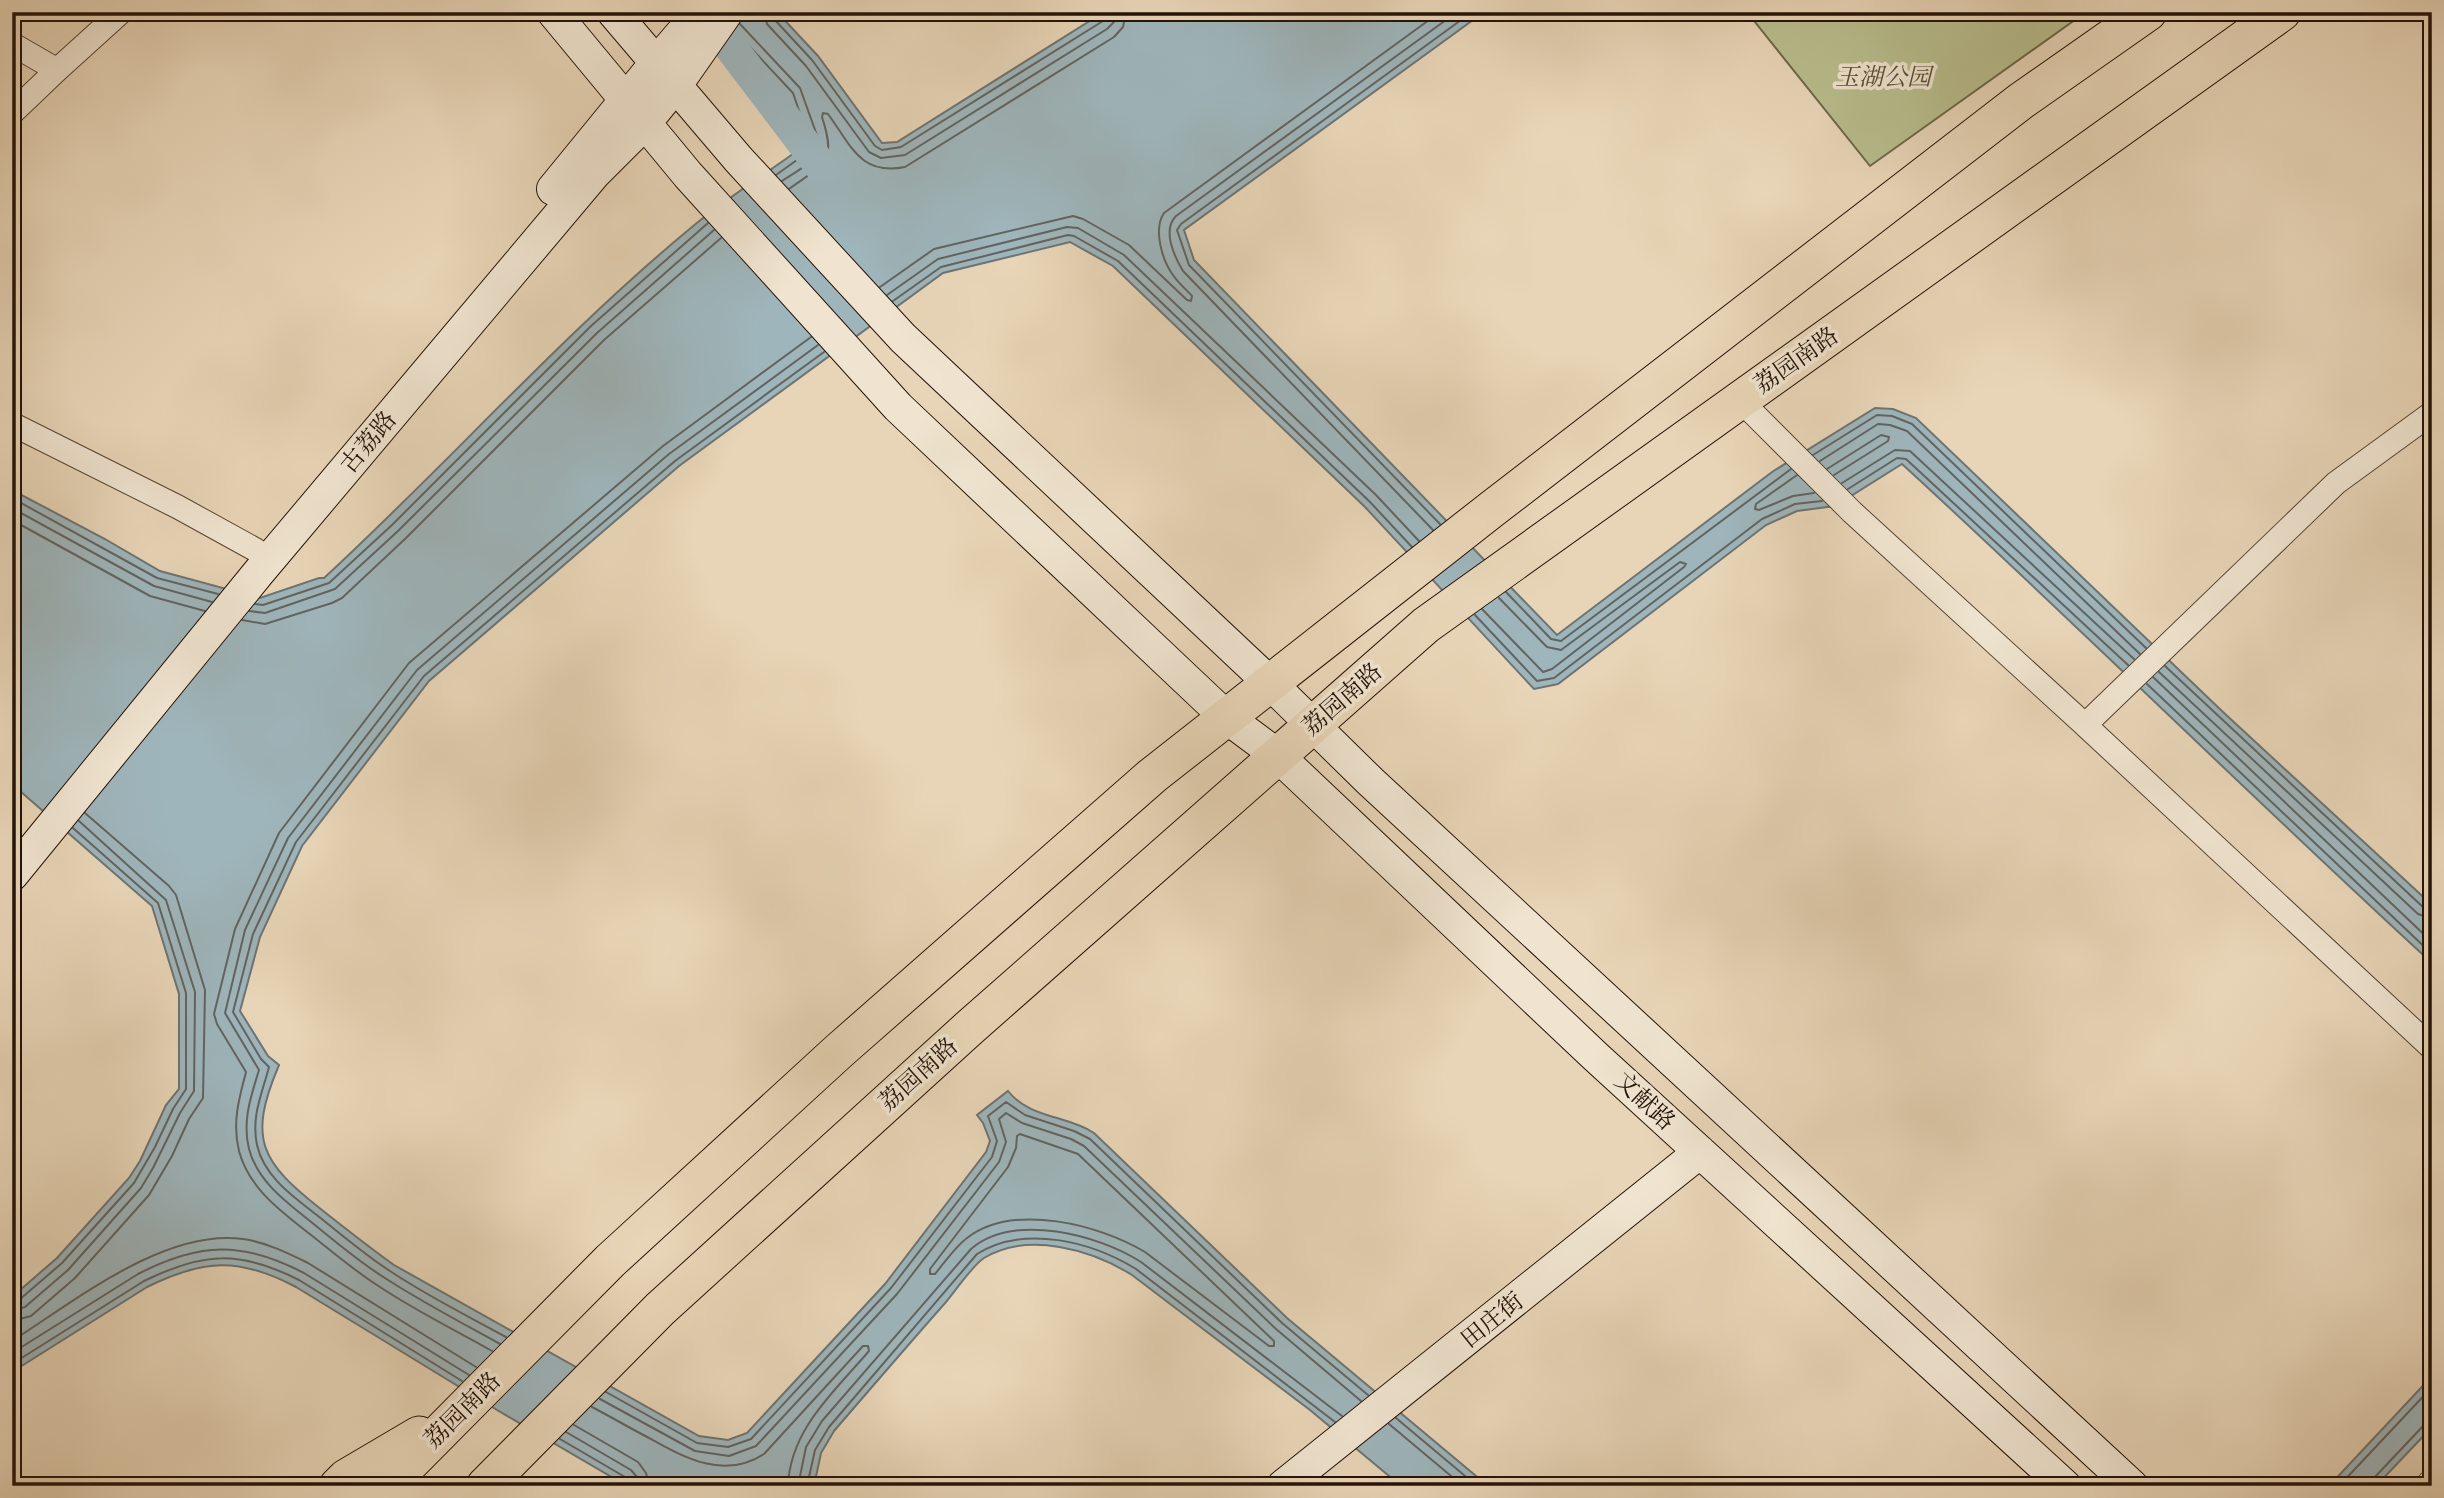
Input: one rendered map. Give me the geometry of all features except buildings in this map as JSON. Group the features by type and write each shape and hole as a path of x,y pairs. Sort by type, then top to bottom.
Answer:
{"main road":[{"name":"文献路","path":"553,12 688,175 898,407 1226,717 1278,755 1700,1152 2065,1486"},
{"path":"612,12 739,160 892,326 1371,782 2132,1486"},
{"name":"古荔路","path":"666,74 700,12"},
{"name":"古荔路","path":"12,843 253,562 585,184 635,111 666,74 727,12"},
{"name":"荔园南路","path":"387,1486 610,1261 839,1051 1152,776 1492,509 2021,102 2148,12"},
{"name":"荔园南路","path":"485,1486 660,1309 937,1057 1426,625 2282,12"},
{"name":"古荔路","path":"12,875 253,562"},
{"name":"田庄街","path":"1292,1479 1700,1152"},
{"path":"338,1486 346,1478 465,1408"}],"street":[{"path":"12,113 121,12"},
{"path":"12,44 57,70"},
{"path":"1740,400 1852,512 2090,721 2432,1048"},
{"path":"2090,721 2336,483 2431,414"},
{"path":"12,424 178,507 253,562"},
{"path":"2426,1486 2432,1480"}],"green space":[{"name":"玉湖公园","path":"1747,12 2086,12 1870,166"}],"water":[{"path":"708,12 777,12 818,56 882,143 897,142 1104,12 1484,12 1184,230 1194,260 1557,635 1772,472 1875,408 1893,409 1916,418 2223,712 2432,905 2432,963 1902,464 1835,506 1797,511 1766,525 1558,684 1534,689 1365,507 1113,266 1070,242 943,273 679,466 429,681 302,846 260,937 240,1011 268,1056 279,1065 264,1113 262,1131 266,1148 273,1163 301,1193 394,1265 699,1436 728,1440 747,1433 885,1284 986,1152 990,1141 977,1115 1008,1091 1027,1107 1094,1133 1287,1318 1488,1486 1401,1486 1310,1410 1132,1275 1098,1258 1060,1247 1040,1245 1001,1250 984,1258 974,1267 834,1431 821,1453 814,1486 627,1486 296,1287 257,1270 239,1266 222,1265 186,1271 147,1287 12,1372 12,1297 57,1258 129,1178 140,1161 166,1105 179,1089 179,994 152,906 12,784 12,490 160,571 260,598 324,578 551,355 644,268 705,216 804,146 787,97"},
{"path":"2432,1376 2432,1427 2376,1486 2329,1486"}],"waterway":[{"path":"704,12 830,178"}]}
